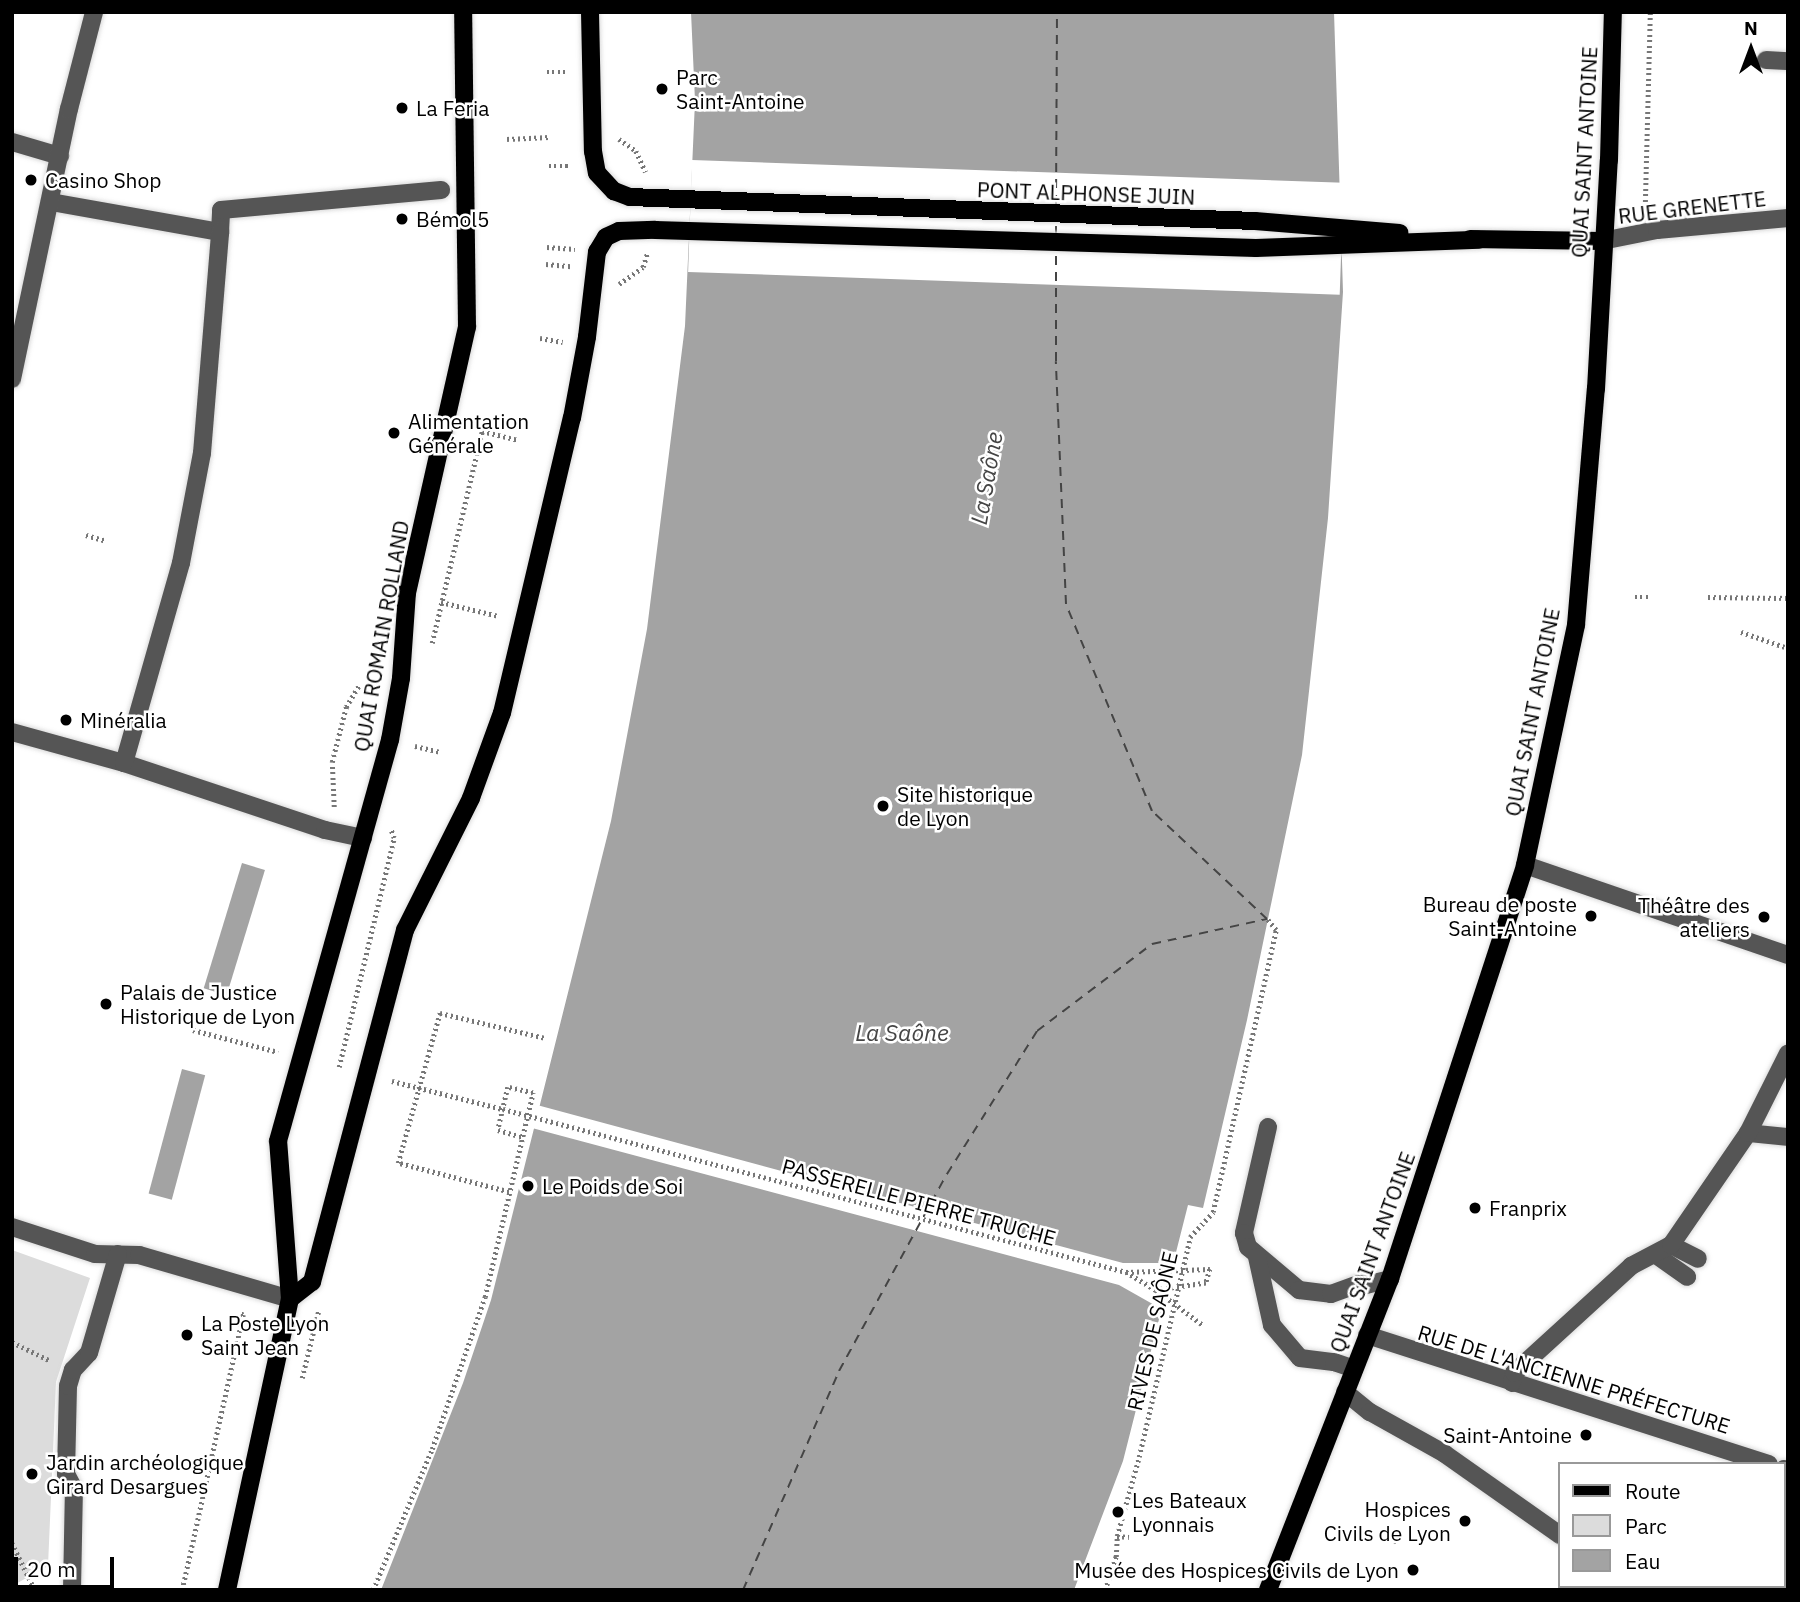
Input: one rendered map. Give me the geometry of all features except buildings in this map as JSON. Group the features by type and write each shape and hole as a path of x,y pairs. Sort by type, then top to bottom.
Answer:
{"main road":[{"name":"QUAI ROMAIN ROLLAND","path":"227,1590 290,1299 278,1141 390,740 401,678 407,593 467,327 463,12"},
{"name":"PONT ALPHONSE JUIN","path":"590,12 593,151 597,173 614,191 630,197 1255,221 1479,240"},
{"name":"QUAI SAINT ANTOINE","path":"1268,1590 1390,1279 1525,865 1576,625 1596,389 1602,241 1609,160 1613,12"},
{"name":"PONT ALPHONSE JUIN","path":"290,1299 312,1282 405,930 471,798 502,713 572,418 587,337 597,252 606,237 619,231 690,231 1256,248 1479,240 1602,241"}],"street":[{"path":"12,379 94,12"},
{"path":"1766,60 1788,61"},
{"path":"12,142 60,156"},
{"path":"124,763 181,563 202,453 221,210 441,190"},
{"path":"51,202 220,232"},
{"name":"RUE GRENETTE","path":"1602,241 1657,230 1788,218"},
{"path":"12,732 124,763 325,830 363,838"},
{"path":"1525,865 1788,955"},
{"path":"1512,1382 1514,1373 1631,1266 1671,1245 1748,1133 1788,1053"},
{"path":"1268,1127 1244,1233 1248,1247 1299,1290 1331,1294 1359,1284 1366,1285 1390,1279"},
{"path":"1748,1133 1788,1136"},
{"path":"12,1227 95,1254 139,1255 290,1299"},
{"path":"1671,1245 1698,1259"},
{"path":"72,1590 74,1489 66,1474 68,1386 73,1370 89,1353 118,1254"},
{"path":"1656,1255 1687,1277"},
{"path":"1257,1257 1272,1325 1300,1358 1334,1362 1354,1369"},
{"name":"RUE DE L'ANCIENNE PRÉFECTURE","path":"1367,1335 1763,1462"},
{"path":"1345,1392 1370,1412 1445,1454 1559,1534"}],"path":[{"path":"1644,215 1650,12"},
{"path":"547,72 573,72 573,76"},
{"path":"508,139 549,137"},
{"path":"549,166 576,166 576,158"},
{"path":"547,247 561,248"},
{"path":"546,264 572,266 572,270"},
{"path":"540,338 568,342 568,337"},
{"path":"482,431 518,440"},
{"path":"86,535 104,540"},
{"path":"1635,597 1648,597"},
{"path":"1708,597 1788,598"},
{"path":"441,603 504,617"},
{"path":"1741,632 1785,647"},
{"path":"325,830 336,801 332,762 346,707 359,685"},
{"path":"418,747 441,752"},
{"path":"338,1068 387,866"},
{"name":"RIVES DE SAÔNE","path":"1105,1590 1116,1557 1118,1536 1190,1237 1213,1212 1276,930 1267,919"},
{"path":"509,1192 398,1163 440,1013 546,1038"},
{"path":"193,1030 279,1052"},
{"name":"PASSERELLE PIERRE TRUCHE","path":"388,1080 1126,1272 1210,1269 1206,1283 1156,1290"},
{"path":"373,1590 457,1381 485,1297 533,1094 508,1087 498,1130 522,1137"},
{"path":"1126,1272 1156,1290 1203,1325"},
{"path":"181,1590 243,1315 232,1311"},
{"path":"12,1342 73,1370"},
{"path":"1382,1531 1397,1542"},
{"path":"1118,1536 1129,1537"},
{"path":"12,1543 35,1590"}],"green space":[{"path":"12,1250 90,1278 56,1382 48,1566 12,1586"}],"water":[{"name":"La Saône","path":"691,12 1334,12 1343,292 1328,518 1302,755 1247,1020 1203,1208 1188,1205 1123,1461 1074,1590 381,1590 463,1383 491,1300 611,821 647,629 685,326 695,101"},
{"path":"242,863 265,870 227,995 204,988"},
{"path":"182,1069 205,1075 172,1200 149,1194"}],"pier":[{"path":"692,160 1344,183 1340,295 688,272"},
{"path":"537,1105 1123,1263 1178,1263 1165,1311 1119,1285 532,1128"}],"ferry route":[{"path":"1056,204 1057,12"},
{"path":"1056,220 1056,235"},
{"path":"743,1590 839,1371 947,1174 1037,1031 1152,944 1267,919 1152,811 1066,604 1056,361 1056,251"}],"place":[{"name":"Parc Saint-Antoine","path":"662,89"},
{"name":"La Feria","path":"402,108"},
{"name":"Casino Shop","path":"31,180"},
{"name":"Bémol5","path":"402,219"},
{"name":"Alimentation Générale","path":"394,433"},
{"name":"Minéralia","path":"66,720"},
{"name":"Site historique de Lyon","path":"883,806"},
{"name":"Bureau de poste Saint-Antoine","path":"1591,916"},
{"name":"Théâtre des ateliers","path":"1764,917"},
{"name":"Palais de Justice Historique de Lyon","path":"106,1004"},
{"name":"Le Poids de Soi","path":"528,1186"},
{"name":"Franprix","path":"1475,1208"},
{"name":"La Poste Lyon Saint Jean","path":"187,1335"},
{"name":"Saint-Antoine","path":"1586,1435"},
{"name":"Jardin archéologique Girard Desargues","path":"32,1474"},
{"name":"Les Bateaux Lyonnais","path":"1118,1512"},
{"name":"Hospices Civils de Lyon","path":"1465,1521"},
{"name":"Musée des Hospices Civils de Lyon","path":"1413,1570"}]}
